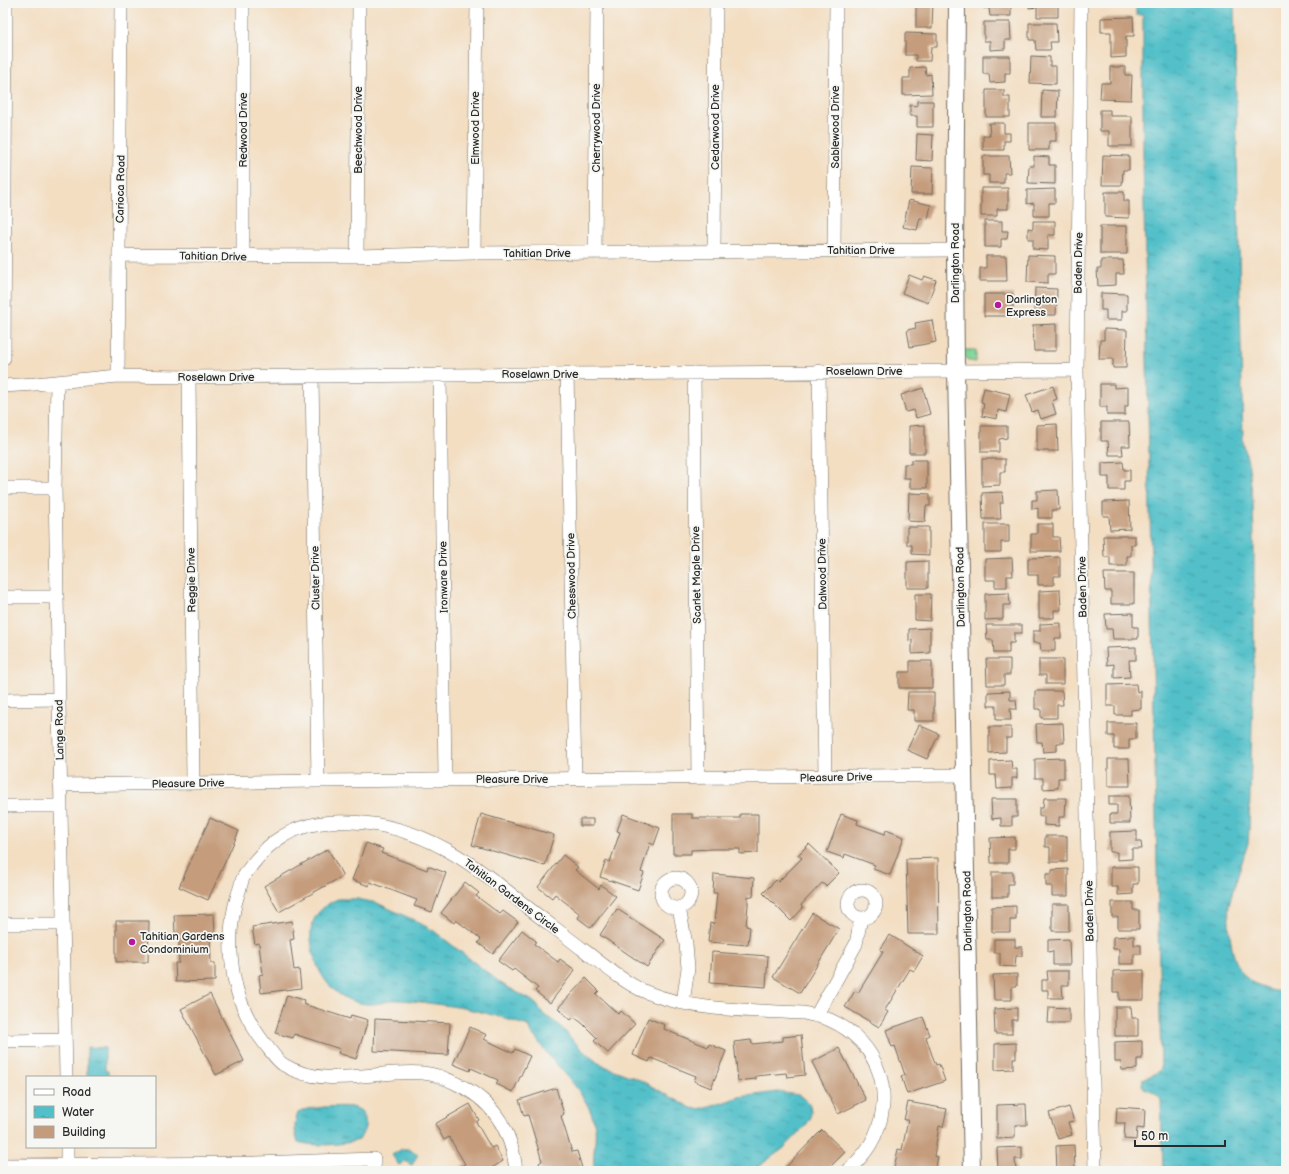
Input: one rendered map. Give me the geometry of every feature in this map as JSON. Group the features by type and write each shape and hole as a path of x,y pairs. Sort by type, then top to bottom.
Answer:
{"street":[{"path":"4,358 4,66 6,3"},
{"name":"Carioca Road","path":"118,376 122,3"},
{"name":"Redwood Drive","path":"243,3 243,256"},
{"name":"Beechwood Drive","path":"357,256 359,3"},
{"name":"Elmwood Drive","path":"474,253 476,3"},
{"name":"Cherrywood Drive","path":"595,253 597,3"},
{"name":"Cedarwood Drive","path":"714,251 716,3"},
{"name":"Sablewood Drive","path":"834,250 836,3"},
{"name":"Darlington Road","path":"957,3 955,250 956,371 972,1171"},
{"name":"Baden Drive","path":"1081,3 1077,370 1095,1171"},
{"name":"Tahitian Drive","path":"119,255 357,256 474,253 955,250"},
{"name":"Roselawn Drive","path":"3,386 118,376 189,377 1077,370"},
{"name":"Dalwood Drive","path":"819,371 825,777"},
{"name":"Chesswood Drive","path":"567,373 575,779"},
{"name":"Scarlet Maple Drive","path":"694,373 698,778"},
{"name":"Ironware Drive","path":"440,374 445,780"},
{"name":"Cluster Drive","path":"312,376 318,781"},
{"name":"Reggie Drive","path":"189,377 193,783"},
{"name":"Lange Road","path":"57,382 55,488 66,1076"},
{"path":"3,488 55,488"},
{"path":"3,597 57,597"},
{"path":"3,700 58,699"},
{"name":"Pleasure Drive","path":"60,785 964,775"},
{"path":"3,806 60,806"},
{"name":"Tahitian Gardens Circle","path":"516,1171 511,1146 502,1123 488,1104 466,1088 444,1077 425,1073 400,1073 326,1078 311,1075 282,1064 260,1038 240,1001 235,982 230,946 236,900 243,879 260,855 275,841 291,831 321,822 342,821 380,824 411,833 432,842 480,870 593,957 632,985 646,992 696,1006 816,1016 841,1026 859,1041 873,1057 882,1081 883,1104 875,1134 864,1154 848,1171"},
{"path":"680,908 688,968 683,1003"},
{"path":"816,1016 856,944 861,918"},
{"path":"3,924 62,924"},
{"path":"3,1041 65,1040"},
{"path":"66,1168 67,1148"},
{"path":"3,1166 66,1168 374,1165"}],"green space":[{"path":"965,350 976,350 976,362 965,358 963,354"}],"water":[{"path":"1136,3 1234,3 1243,441 1249,467 1253,502 1254,657 1248,843 1229,904 1229,919 1232,948 1239,969 1245,976 1262,987 1273,991 1286,993 1286,1171 1163,1171 1161,1100 1154,1092 1143,1088 1142,1085 1143,1079 1157,1073 1161,1069 1143,155 1143,15 1136,15"},
{"path":"338,899 357,899 377,903 434,931 502,984 531,1000 537,1005 544,1015 558,1024 582,1050 597,1062 640,1080 691,1108 697,1109 710,1107 739,1097 778,1092 798,1095 805,1099 810,1106 810,1119 804,1128 784,1148 752,1171 595,1171 595,1128 593,1118 588,1107 576,1087 530,1032 529,1027 493,1015 450,1006 395,1000 374,1004 355,1002 335,991 321,973 316,962 311,932 314,919 321,909"},
{"path":"87,1047 105,1048 105,1071 108,1071 108,1076 87,1076"},
{"path":"343,1106 360,1110 365,1120 365,1126 359,1140 328,1145 305,1144 298,1142 295,1128 298,1113 307,1109"},
{"path":"402,1149 408,1149 418,1154 412,1165 405,1161 399,1165 392,1155"}],"building":[{"path":"916,3 933,3 932,28 916,28"},
{"path":"984,3 1011,3 1011,16 990,16 989,8 984,8"},
{"path":"1029,3 1058,3 1058,17 1037,17 1037,7 1029,8"},
{"path":"1122,3 1122,4 1107,4"},
{"path":"1133,17 1134,36 1126,36 1126,57 1111,58 1111,32 1101,32 1101,18"},
{"path":"984,22 1010,22 1011,40 1005,40 1005,49 990,50 990,41 984,41"},
{"path":"1029,23 1056,23 1057,42 1050,42 1051,50 1036,50 1035,40 1029,40"},
{"path":"905,33 937,34 937,47 931,47 930,61 916,61 916,55 905,55"},
{"path":"983,56 1010,56 1010,73 1005,73 1005,82 990,83 989,74 983,74"},
{"path":"1031,56 1050,57 1050,66 1056,66 1056,84 1030,83"},
{"path":"925,67 926,75 931,74 932,94 903,95 903,78 910,78 910,68"},
{"path":"1110,67 1125,67 1125,75 1132,75 1131,100 1100,99 1101,83 1110,83"},
{"path":"986,90 1004,90 1004,97 1010,97 1010,117 986,117"},
{"path":"1042,90 1058,91 1057,117 1041,117"},
{"path":"917,101 933,101 933,127 917,127 917,116 910,116 910,105 917,106"},
{"path":"1100,110 1110,110 1110,116 1132,116 1132,146 1109,146 1109,131 1100,131"},
{"path":"989,123 1004,123 1004,133 1010,133 1010,141 1004,141 1004,150 983,150 983,136 990,136"},
{"path":"1029,123 1056,123 1056,141 1049,141 1049,150 1029,150"},
{"path":"917,134 933,135 932,161 916,160"},
{"path":"1103,155 1129,156 1129,170 1123,170 1122,185 1102,185"},
{"path":"983,156 1009,156 1010,173 1004,173 1004,183 989,183 989,175 983,175"},
{"path":"1034,156 1049,157 1049,165 1055,165 1055,184 1028,183 1029,166 1034,166"},
{"path":"912,167 933,168 932,194 911,194"},
{"path":"981,188 1008,188 1008,209 997,209 997,216 981,216"},
{"path":"1055,189 1055,203 1049,203 1049,216 1034,216 1034,203 1027,204 1027,190"},
{"path":"1105,192 1124,192 1124,201 1129,201 1129,218 1105,217"},
{"path":"909,200 931,205 928,219 920,218 917,230 903,227"},
{"path":"985,221 1002,221 1002,231 1008,231 1007,239 1001,239 1001,247 985,247"},
{"path":"1033,221 1055,221 1055,235 1048,235 1048,250 1033,249 1033,239 1028,239 1028,228 1033,229"},
{"path":"1100,226 1127,226 1127,254 1100,254"},
{"path":"1028,255 1055,256 1055,274 1048,274 1048,283 1027,282"},
{"path":"986,256 1006,256 1007,281 980,281 980,268 986,268"},
{"path":"1101,260 1123,260 1124,274 1116,274 1116,285 1098,286 1097,269 1101,269"},
{"path":"909,275 922,280 924,276 936,280 928,303 902,293"},
{"path":"1035,288 1057,289 1056,315 1034,315"},
{"path":"1101,293 1127,294 1127,311 1122,311 1122,320 1106,320 1106,310 1101,310"},
{"name":"Darlington Express","path":"984,294 1013,294 1013,316 984,316"},
{"path":"932,320 936,342 910,347 907,330 916,328 915,323"},
{"path":"1056,324 1056,351 1034,351 1033,325"},
{"path":"1104,329 1127,330 1126,368 1113,368 1113,359 1099,359 1100,340 1104,340"},
{"path":"1100,384 1114,384 1114,388 1128,387 1128,406 1125,406 1125,415 1107,415 1107,407 1100,407"},
{"path":"1053,386 1057,399 1052,401 1056,414 1041,419 1038,410 1032,412 1026,395"},
{"path":"923,388 930,414 916,418 914,410 906,412 901,395"},
{"path":"984,388 1010,394 1006,412 998,410 997,419 982,416 984,403 981,402"},
{"path":"1101,422 1129,422 1130,446 1122,446 1123,455 1109,455 1108,441 1101,441"},
{"path":"1057,424 1058,451 1037,451 1037,425"},
{"path":"925,425 925,453 909,453 909,426"},
{"path":"981,426 1007,426 1007,438 999,439 999,452 981,452"},
{"path":"982,459 1005,459 1005,472 1000,472 1000,485 982,486"},
{"path":"911,460 927,460 927,488 910,488 910,478 904,478 904,464 911,464"},
{"path":"1123,462 1124,470 1130,470 1130,481 1124,481 1124,490 1109,490 1109,477 1102,477 1102,463"},
{"path":"1058,490 1059,510 1052,510 1052,518 1038,518 1038,508 1032,509 1032,500 1037,500 1037,491"},
{"path":"1002,492 1003,503 1000,503 1001,519 983,519 982,493"},
{"path":"909,493 930,494 930,506 926,506 925,522 908,521"},
{"path":"1129,501 1130,529 1110,530 1109,516 1103,516 1103,502"},
{"path":"985,524 1009,524 1009,542 1001,542 1001,552 985,552"},
{"path":"1037,524 1053,524 1053,537 1059,537 1060,551 1031,551 1031,534 1037,534"},
{"path":"907,527 929,527 929,555 912,554 912,545 907,545"},
{"path":"1103,536 1135,536 1135,545 1131,545 1131,556 1127,556 1127,566 1110,566 1110,557 1104,557"},
{"path":"1060,557 1060,576 1054,576 1054,585 1038,585 1038,575 1028,575 1028,558"},
{"path":"1012,558 1013,576 1007,576 1007,587 995,587 995,580 985,580 985,559"},
{"path":"928,561 928,588 907,588 907,562"},
{"path":"1104,573 1134,573 1134,604 1111,604 1111,591 1105,591"},
{"path":"1060,590 1061,610 1054,610 1054,618 1039,618 1039,591"},
{"path":"1009,593 1010,605 1003,605 1003,619 985,620 985,594"},
{"path":"915,594 931,594 930,621 915,620"},
{"path":"1133,613 1133,627 1138,627 1138,639 1113,639 1112,629 1106,629 1105,614"},
{"path":"1061,623 1061,638 1055,638 1055,651 1041,651 1040,643 1033,643 1033,631 1040,631 1040,624"},
{"path":"986,625 1022,625 1022,633 1014,633 1014,643 1009,643 1009,653 994,653 993,640 987,640"},
{"path":"930,628 930,653 912,654 912,640 909,641 909,629"},
{"path":"1136,647 1136,660 1129,660 1130,677 1114,678 1114,664 1107,665 1106,648"},
{"path":"986,659 1010,659 1010,675 1004,675 1004,685 987,685"},
{"path":"1039,659 1063,659 1063,684 1046,684 1046,675 1039,675"},
{"path":"910,661 932,661 932,688 899,688 899,672 910,672"},
{"path":"1136,684 1137,692 1141,691 1141,709 1131,710 1131,715 1115,715 1115,706 1107,706 1107,685"},
{"path":"1010,691 1010,700 1016,700 1017,709 1010,709 1011,720 996,720 996,706 988,706 988,692"},
{"path":"1035,691 1062,691 1063,705 1057,705 1057,718 1041,718 1041,709 1035,709"},
{"path":"908,692 934,692 934,721 914,721 914,710 907,710"},
{"path":"1063,723 1064,743 1057,743 1057,751 1043,752 1042,742 1037,742 1036,724"},
{"path":"1108,723 1136,723 1136,739 1129,739 1129,749 1114,749 1114,736 1108,736"},
{"path":"919,725 939,734 927,759 907,750"},
{"path":"989,727 1011,727 1011,738 1006,738 1006,752 989,753"},
{"path":"1064,758 1064,778 1058,778 1058,788 1043,789 1043,778 1035,778 1035,759"},
{"path":"1108,759 1129,759 1130,786 1108,786"},
{"path":"1011,760 1012,769 1017,769 1017,778 1012,778 1012,788 997,789 996,775 990,775 990,761"},
{"path":"1109,796 1129,796 1130,823 1110,823 1110,814 1117,814 1117,805 1109,805"},
{"path":"1044,798 1066,798 1065,817 1059,817 1059,826 1044,825 1044,816 1039,816 1039,808 1043,808"},
{"path":"991,799 1017,799 1017,817 1012,817 1012,826 1001,826 1001,818 992,819"},
{"path":"481,814 554,835 545,866 472,845"},
{"path":"623,814 660,828 654,845 650,843 641,872 644,873 638,890 600,877 606,860 610,862 620,832 617,831"},
{"path":"673,814 692,814 692,818 740,818 740,814 758,814 758,853 740,854 740,849 712,849 691,850 691,854 673,854"},
{"path":"841,814 858,820 857,824 885,834 886,830 904,837 890,875 873,869 875,865 845,854 844,858 827,852"},
{"path":"210,818 239,831 208,900 179,887"},
{"path":"580,819 593,819 593,826 580,826"},
{"path":"1137,831 1137,842 1141,842 1142,849 1132,849 1132,859 1117,860 1117,852 1110,852 1110,832"},
{"path":"1045,836 1067,836 1067,862 1050,862 1050,847 1045,847"},
{"path":"1015,837 1015,849 1008,849 1008,863 991,863 990,838"},
{"path":"366,843 383,849 381,853 427,870 428,866 446,873 432,912 414,906 417,900 370,882 369,886 352,880"},
{"path":"809,844 839,873 826,886 822,883 801,905 803,908 791,921 763,893 776,880 778,882 802,858 798,855"},
{"path":"328,849 343,876 279,912 264,886"},
{"path":"563,855 578,867 575,870 599,889 601,885 616,896 591,928 578,918 580,914 555,894 552,898 538,887"},
{"path":"938,858 939,934 908,934 906,859"},
{"path":"1111,867 1138,867 1138,884 1133,884 1133,894 1118,895 1118,887 1111,887"},
{"path":"1068,869 1068,896 1052,896 1052,886 1046,886 1046,874 1052,874 1052,870"},
{"path":"992,872 1013,872 1013,884 1008,884 1008,897 992,897"},
{"path":"714,874 754,878 753,897 748,896 746,926 750,927 748,945 708,942 710,923 714,924 717,893 713,893"},
{"path":"465,882 479,893 476,896 500,914 503,911 518,922 493,954 478,943 481,939 456,920 454,923 441,913"},
{"path":"1112,902 1133,902 1133,910 1139,910 1139,929 1118,929 1118,917 1112,917"},
{"path":"1052,904 1069,904 1069,931 1052,931"},
{"path":"1016,906 1016,920 1010,920 1010,932 992,932 992,907"},
{"path":"617,909 665,940 647,967 600,935"},
{"path":"812,913 839,929 800,993 773,977"},
{"path":"214,914 215,933 210,933 211,963 215,963 215,981 176,982 175,963 179,963 179,933 175,933 174,915"},
{"name":"Tahitian Gardens Condominium","path":"116,921 149,921 148,962 116,962"},
{"path":"292,921 294,939 290,940 294,970 299,969 301,988 261,993 259,975 263,974 259,943 255,944 252,927"},
{"path":"522,930 536,941 534,944 558,962 560,959 575,970 550,1003 535,991 538,988 514,969 512,971 498,961"},
{"path":"890,935 923,956 914,971 910,969 885,1010 888,1012 879,1027 845,1007 855,991 858,993 883,952 880,950"},
{"path":"1134,936 1134,945 1141,945 1141,954 1134,954 1134,964 1119,964 1119,949 1113,949 1113,937"},
{"path":"994,939 1015,939 1015,947 1022,947 1022,956 1016,956 1015,967 1000,966 1000,953 994,953"},
{"path":"1069,939 1070,965 1053,965 1053,951 1048,952 1048,940"},
{"path":"712,952 768,956 766,987 710,983"},
{"path":"1144,970 1144,1000 1119,1000 1119,992 1113,992 1113,971"},
{"path":"1047,971 1069,971 1069,985 1062,985 1063,998 1048,998 1048,990 1042,990 1042,980 1048,980"},
{"path":"1017,974 1017,986 1012,986 1012,1000 994,1000 993,975"},
{"path":"586,978 599,991 596,994 618,1014 621,1011 635,1024 608,1053 594,1041 597,1038 582,1023 574,1017 571,1020 558,1008"},
{"path":"210,994 244,1061 216,1075 181,1009"},
{"path":"287,995 304,1000 303,1004 350,1019 351,1015 368,1020 356,1059 338,1053 340,1049 294,1034 293,1038 275,1033"},
{"path":"1049,1007 1069,1008 1069,1023 1048,1023"},
{"path":"1115,1007 1131,1007 1132,1018 1138,1018 1138,1036 1115,1036"},
{"path":"1017,1008 1017,1020 1012,1020 1012,1034 995,1034 994,1009"},
{"path":"923,1017 930,1035 926,1037 932,1055 936,1065 939,1064 945,1081 907,1094 901,1076 905,1075 895,1046 892,1047 886,1030"},
{"path":"648,1018 665,1025 664,1029 673,1033 708,1047 709,1044 726,1051 711,1088 694,1081 696,1076 651,1058 649,1062 633,1055"},
{"path":"375,1019 450,1023 448,1055 374,1051"},
{"path":"470,1027 487,1035 484,1039 513,1053 515,1049 530,1056 513,1092 496,1084 498,1080 471,1068 470,1071 453,1064"},
{"path":"801,1035 805,1075 787,1077 786,1073 756,1076 756,1079 738,1081 734,1042 751,1040 752,1044 783,1041 783,1037"},
{"path":"1142,1041 1142,1059 1137,1059 1137,1069 1122,1070 1121,1062 1115,1062 1115,1042"},
{"path":"1016,1043 1016,1058 1013,1058 1013,1069 995,1070 995,1044"},
{"path":"839,1048 866,1100 838,1114 812,1062"},
{"path":"556,1088 564,1114 561,1116 572,1152 577,1151 582,1168 572,1171 541,1171 539,1163 542,1161 528,1115 524,1116 519,1100"},
{"path":"908,1102 947,1109 943,1127 939,1126 934,1156 938,1157 935,1171 910,1171 894,1168 898,1149 902,1150 908,1120 904,1120"},
{"path":"470,1104 479,1120 476,1122 491,1148 495,1146 503,1161 487,1171 464,1171 461,1166 465,1164 449,1137 444,1140 435,1124"},
{"path":"1026,1104 1027,1125 1015,1125 1015,1138 997,1139 997,1105"},
{"path":"1069,1107 1074,1121 1068,1122 1072,1135 1058,1139 1049,1113"},
{"path":"1117,1107 1145,1109 1144,1129 1137,1128 1136,1140 1124,1139 1125,1123 1116,1123"},
{"path":"822,1130 845,1152 826,1171 782,1171"},
{"path":"1074,1145 1075,1171 1057,1171 1056,1146"},
{"path":"1022,1147 1022,1159 1015,1159 1016,1171 998,1171 997,1148"}],"place":[{"name":"Darlington Express","path":"998,305"},
{"name":"Tahitian Gardens Condominium","path":"132,942"}]}
